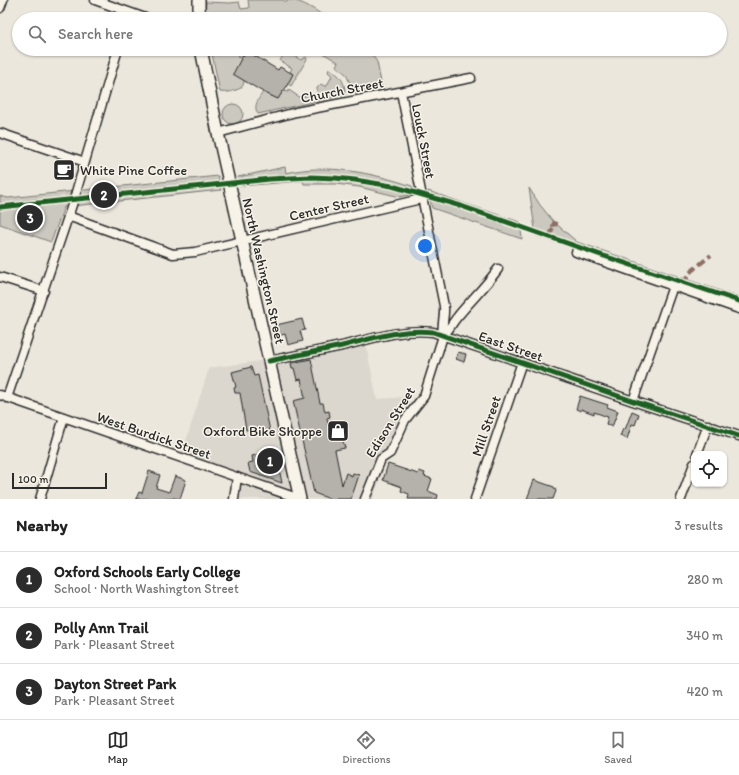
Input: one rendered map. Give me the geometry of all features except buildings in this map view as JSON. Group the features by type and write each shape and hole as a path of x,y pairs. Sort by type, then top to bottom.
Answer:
{"main road":[{"path":"199,0 199,12"},
{"name":"North Washington Street","path":"202,56 218,133 300,499"}],"street":[{"path":"0,8 2,0"},
{"path":"95,0 120,12"},
{"path":"3,397 44,291 85,162 97,116 116,56"},
{"name":"Church Street","path":"218,133 296,112 471,78"},
{"name":"Louck Street","path":"401,92 421,199 444,306 445,314 442,330 443,336"},
{"path":"0,133 85,162"},
{"name":"Center Street","path":"68,216 173,254 195,252 421,199"},
{"path":"576,252 739,309"},
{"path":"443,336 456,318 485,287 498,269"},
{"path":"0,277 44,291"},
{"path":"634,401 673,286"},
{"name":"East Street","path":"269,361 358,341 423,331 443,336 522,362 739,436"},
{"name":"Edison Street","path":"365,499 381,459 390,453 405,420 424,396 443,336"},
{"name":"Mill Street","path":"475,499 522,362"},
{"name":"West Burdick Street","path":"3,397 300,499"},
{"path":"40,499 64,417"},
{"path":"699,451 708,425"},
{"path":"680,499 691,472"},
{"path":"234,499 237,477"}],"shaded area":[{"path":"248,0 283,0 287,2 288,0 299,2 318,12 205,12 206,2 239,2 241,9 249,8"},
{"path":"212,56 239,56 241,59 244,77 243,85 241,88 230,92 220,92"},
{"path":"282,56 294,56 301,60 306,57 307,59 291,86 287,83 293,74 290,72 292,68 280,61"},
{"path":"328,56 373,56 377,62 382,87 354,93 346,74 336,66 338,62"},
{"path":"329,69 342,79 345,95 258,114 256,111 256,105 264,90 269,95 278,99 283,91 288,92 289,90 299,97 318,94 317,88 321,84 326,87 332,76 328,72"},
{"path":"229,104 237,104 243,110 243,118 237,124 229,124 223,118 223,110"},
{"path":"285,167 286,173 302,170 334,169 382,177 412,186 414,194 400,197 359,187 336,184 304,184 303,181 240,186 238,177"},
{"path":"218,176 221,190 64,207 51,242 0,224 0,196 8,198"},
{"path":"529,188 553,221 577,242 739,297 739,305 536,236"},
{"path":"428,191 520,222 522,239 432,208"},
{"path":"366,346 377,399 406,397 403,428 384,468 373,499 239,499 241,483 179,463 209,368"}],"marked path":[{"path":"31,219 34,212 34,204"},
{"path":"549,236 556,224 554,223 554,227"},
{"path":"685,283 688,274 711,255"}],"cycle path":[{"path":"0,207 270,179 311,177 355,180 392,186 461,206 739,301"},
{"path":"269,361 342,346 375,337 410,332 433,332 739,436"}],"place":[{"name":"White Pine Coffee","path":"64,170"},
{"name":"Polly Ann Trail","path":"104,195"},
{"name":"Dayton Street Park","path":"30,218"},
{"name":"Oxford Bike Shoppe","path":"338,431"},
{"name":"Oxford Schools Early College","path":"270,461"}]}
